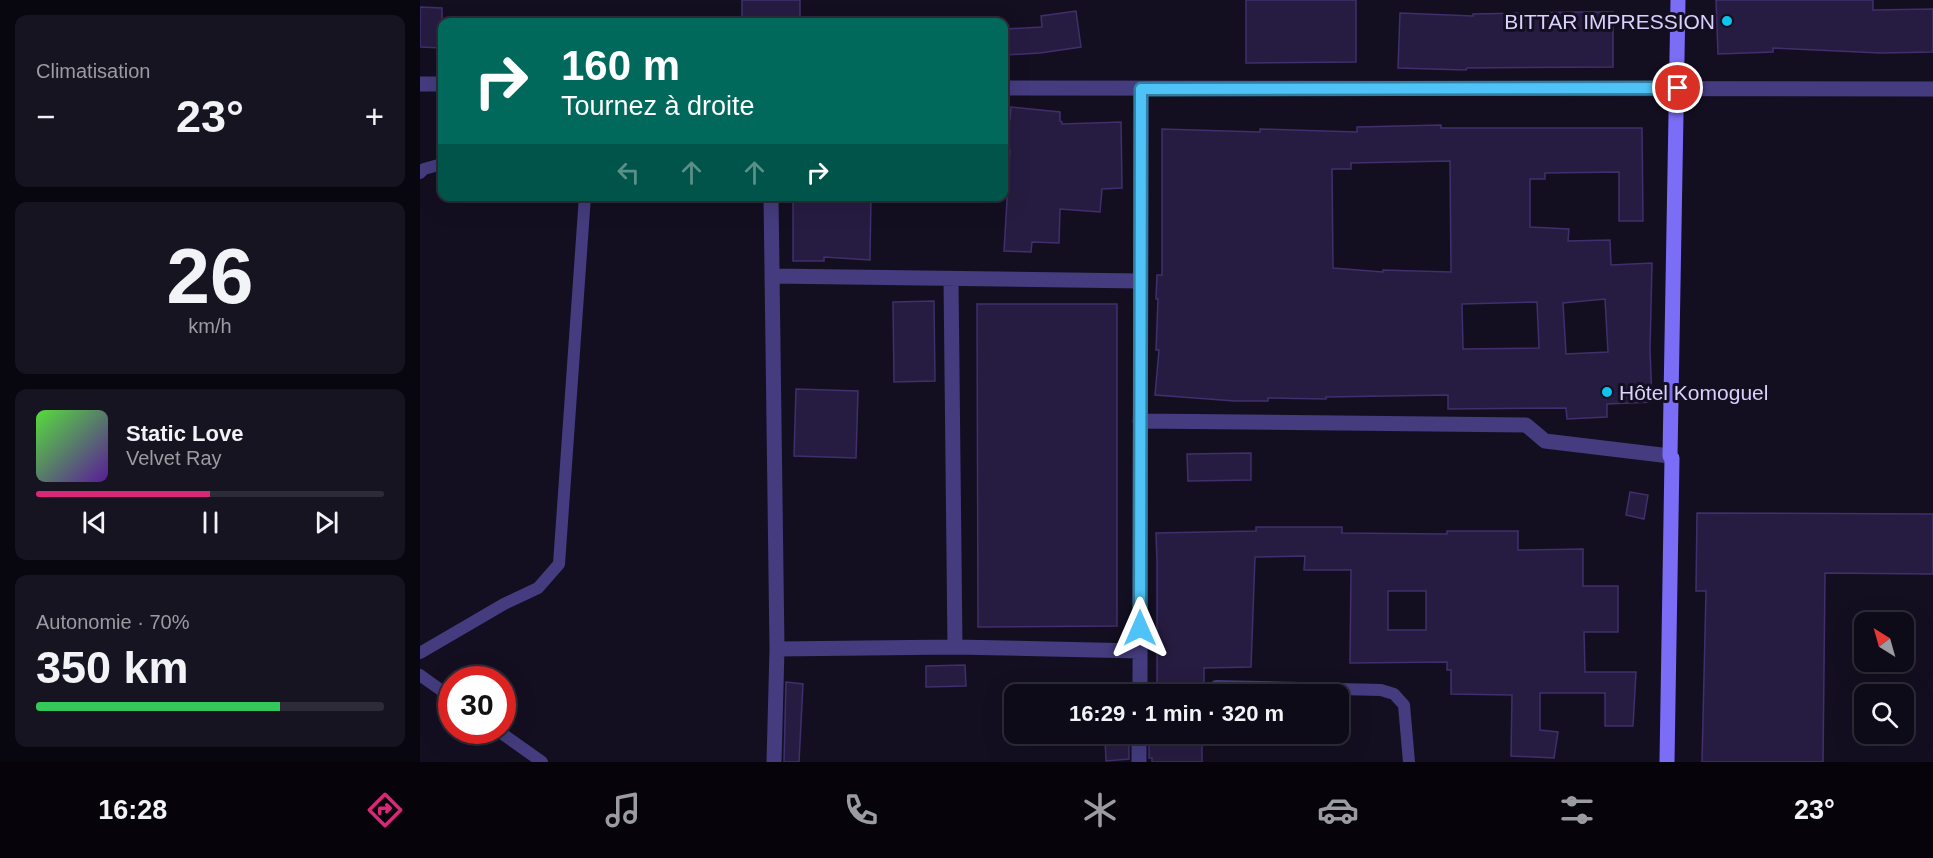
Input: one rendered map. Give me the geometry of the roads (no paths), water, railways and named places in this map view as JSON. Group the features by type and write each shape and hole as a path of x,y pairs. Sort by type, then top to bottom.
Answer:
{"main road":[{"path":"1667,762 1678,0"}],"street":[{"path":"420,84 438,84"},
{"path":"1008,88 1933,89"},
{"path":"1140,684 1141,89"},
{"path":"771,201 777,649 774,762"},
{"path":"772,276 1140,281"},
{"path":"951,279 955,647"},
{"path":"1140,421 1526,425 1545,441 1670,456"},
{"path":"777,649 955,647 1140,651"},
{"path":"1139,744 1139,762"}],"lane":[{"path":"420,173 424,169 438,165"},
{"path":"420,653 504,604 538,588 559,564 585,201"},
{"path":"420,675 438,688"},
{"path":"1349,689 1381,690 1394,694 1404,705 1409,762"},
{"path":"516,744 542,762"}],"place":[{"name":"BITTAR IMPRESSION","path":"1727,21"},
{"name":"Hôtel Komoguel","path":"1607,392"}]}
